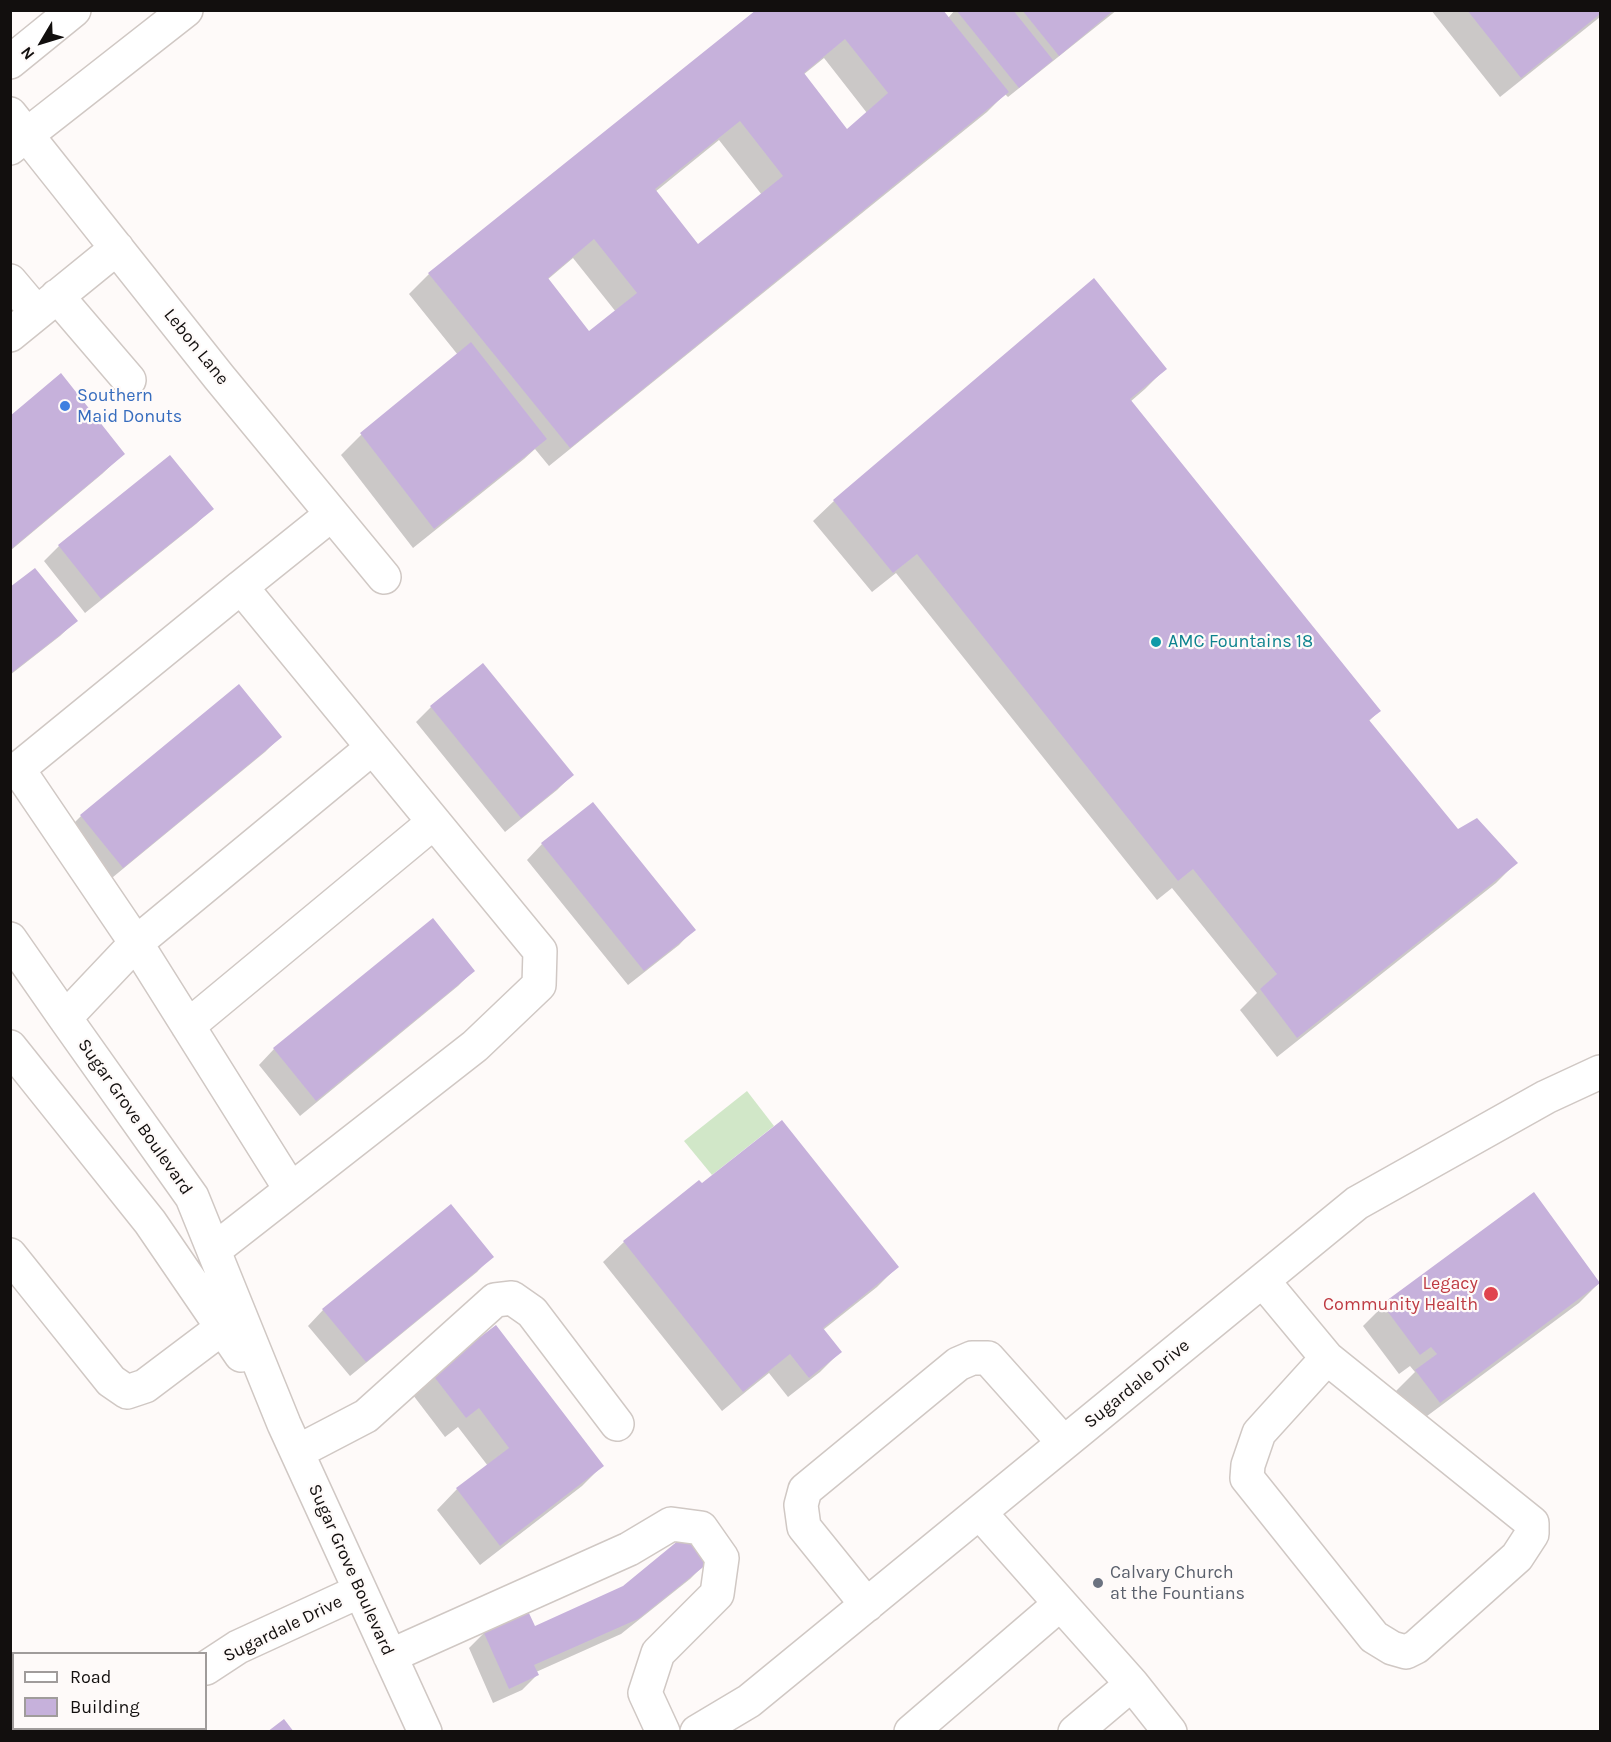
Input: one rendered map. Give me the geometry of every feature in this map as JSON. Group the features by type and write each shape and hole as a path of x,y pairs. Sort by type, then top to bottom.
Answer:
{"street":[{"path":"16,132 186,10"},
{"path":"10,62 58,15"},
{"name":"Lebon Lane","path":"16,132 117,248 219,377 384,578"},
{"path":"10,335 117,248"},
{"path":"10,281 47,304 129,380"},
{"path":"291,1190 136,943 18,769 332,514"},
{"path":"214,1250 475,1046 539,986 540,951 241,587"},
{"path":"65,1018 136,943 372,748"},
{"path":"188,1026 434,822"},
{"name":"Sugar Grove Boulevard","path":"10,939 192,1197 214,1250 231,1322"},
{"name":"Sugar Grove Boulevard","path":"10,1047 231,1322 277,1408 424,1731"},
{"name":"Sugardale Drive","path":"697,1731 749,1701 1357,1203 1546,1097 1600,1072"},
{"path":"10,1255 111,1381 128,1392 145,1386 231,1322"},
{"path":"1263,1281 1327,1358 1532,1523 1532,1534 1517,1557 1416,1647 1406,1652 1392,1648 1374,1637 1247,1478 1248,1465 1259,1433 1327,1358"},
{"path":"297,1452 366,1416 495,1300 512,1298 532,1312 617,1424"},
{"path":"867,1605 804,1527 801,1505 805,1490 958,1364 972,1358 988,1358 1065,1443"},
{"path":"980,1513 1132,1684 1170,1731"},
{"path":"390,1656 629,1549 671,1524 701,1528 722,1558 717,1594 658,1653 645,1693 663,1731"},
{"name":"Sugardale Drive","path":"207,1667 238,1647 360,1591"},
{"path":"911,1731 1060,1604"},
{"path":"1075,1731 1132,1684"}],"green space":[{"path":"747,1091 774,1126 712,1175 684,1141"}],"building":[{"path":"756,10 943,10 1009,92 570,448 428,273","holes":["845,39 888,93 847,129 804,73","740,121 783,176 698,244 655,189","594,239 637,293 589,331 548,278"]},
{"path":"956,10 1013,10 1053,60 1019,88"},
{"path":"1022,10 1114,10 1059,56"},
{"path":"1467,10 1600,10 1600,14 1521,78"},
{"name":"AMC Fountains 18","path":"1094,278 1167,369 1130,399 1381,711 1369,720 1458,829 1477,818 1518,863 1297,1038 1260,989 1277,974 1193,869 1178,881 917,554 893,573 833,500"},
{"path":"471,342 547,439 434,529 360,433"},
{"path":"61,373 125,454 10,550 10,416"},
{"path":"170,455 214,509 101,599 58,545"},
{"path":"35,568 78,621 10,674 10,587"},
{"path":"483,663 574,775 521,818 430,706"},
{"path":"239,684 282,737 123,868 80,815"},
{"path":"593,802 696,930 644,971 541,843"},
{"path":"433,918 475,971 316,1101 273,1048"},
{"path":"782,1120 899,1267 823,1328 842,1352 809,1378 790,1354 743,1392 623,1241 699,1180 702,1183"},
{"name":"Legacy Community Health","path":"1534,1192 1600,1283 1440,1403 1415,1370 1437,1354 1431,1347 1420,1355 1382,1304"},
{"path":"451,1204 494,1257 366,1362 322,1309"},
{"path":"496,1325 604,1466 500,1546 456,1488 509,1448 479,1408 466,1418 432,1374"},
{"path":"685,1535 707,1564 638,1619 534,1665 539,1675 509,1689 483,1631 528,1611 535,1626 623,1586"},
{"path":"284,1719 294,1732 267,1732"}],"place":[{"name":"Southern Maid Donuts","path":"65,406"},
{"name":"AMC Fountains 18","path":"1156,642"},
{"name":"Legacy Community Health","path":"1491,1294"},
{"name":"Calvary Church at the Fountians","path":"1098,1583"}]}
